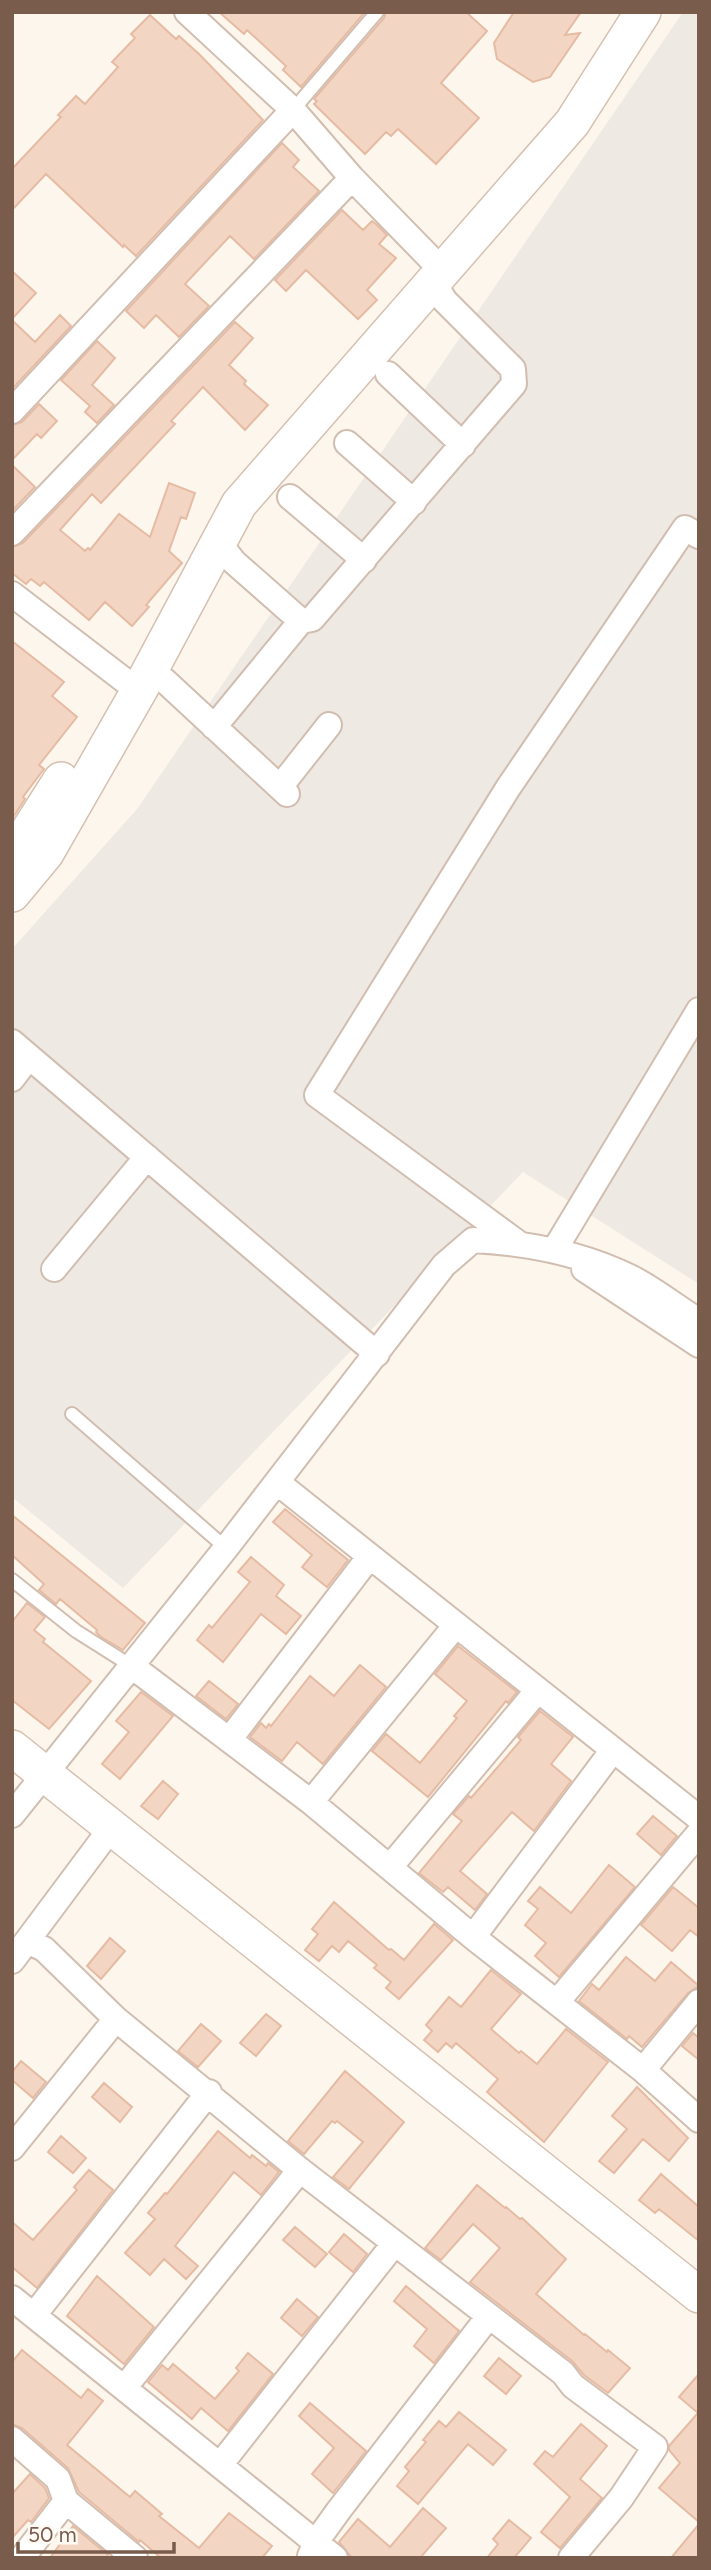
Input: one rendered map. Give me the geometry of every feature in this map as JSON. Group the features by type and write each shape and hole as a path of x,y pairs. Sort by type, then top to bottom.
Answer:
{"street":[{"path":"187,12 293,110 432,270 445,301 513,369 514,384 312,619 301,621 214,727"},
{"path":"12,894 46,853 138,680 239,504 432,270 558,111 621,12"},
{"path":"15,848 138,680 224,494 572,122 643,12"},
{"path":"12,411 293,110"},
{"path":"12,533 352,178"},
{"path":"388,374 463,445"},
{"path":"347,443 414,502"},
{"path":"290,497 364,560"},
{"path":"518,1242 317,1095 509,788 685,528 699,537"},
{"path":"219,543 234,562 301,621"},
{"path":"12,594 138,680 164,681 284,790 328,725"},
{"path":"555,1249 699,1010"},
{"path":"12,1079 21,1049 377,1354"},
{"path":"54,1269 147,1157"},
{"path":"12,1815 31,1775 133,1667 444,1265 474,1240 518,1242 555,1249 699,1321"},
{"path":"625,1286 699,1345"},
{"path":"278,1483 699,1818"},
{"path":"229,1740 370,1556"},
{"path":"311,1802 456,1625"},
{"path":"133,1667 311,1802 472,1937 643,2070 699,2120"},
{"path":"390,1867 538,1690"},
{"path":"12,1748 31,1775 103,1839 699,2312"},
{"path":"472,1937 613,1750"},
{"path":"31,1775 699,2295"},
{"path":"557,2002 699,1833"},
{"path":"12,1961 103,1839"},
{"path":"27,1941 44,1949 117,2019 300,2169 563,2373 573,2386 655,2446 621,2498 571,2558"},
{"path":"643,2070 699,2002"},
{"path":"12,2148 117,2019"},
{"path":"34,2315 209,2092"},
{"path":"124,2388 300,2169"},
{"path":"220,2465 394,2244"},
{"path":"12,2298 220,2465 313,2550 335,2558"},
{"path":"313,2550 489,2316"},
{"path":"12,2439 58,2479 66,2501 135,2558"},
{"path":"22,2558 66,2501"}],"lane":[{"path":"293,110 377,12"},
{"path":"72,1413 226,1548"},
{"path":"12,1580 76,1631 133,1667"}],"shaded area":[{"path":"683,12 699,12 699,1284 523,1172 123,1588 12,1497 12,949 137,809"}],"building":[{"path":"219,12 365,12 301,87 283,70 286,66 247,30 244,34"},
{"path":"386,12 466,12 487,31 441,83 479,118 436,164 398,129 391,136 386,132 365,154 314,104 317,101 314,99 384,18"},
{"path":"514,12 581,12 565,35 580,33 550,77 533,82 497,59 494,43"},
{"path":"150,15 176,39 179,36 199,54 263,120 136,256 124,245 123,247 46,174 12,210 12,169 61,117 58,115 76,96 85,104 118,67 112,62 135,38 131,34"},
{"path":"282,143 299,160 293,167 319,191 254,259 230,236 185,284 209,306 179,337 156,315 144,328 126,311"},
{"path":"342,210 363,230 372,221 377,225 387,235 379,244 396,258 367,290 377,300 358,319 306,270 286,291 275,280"},
{"path":"12,271 36,293 12,319"},
{"path":"60,315 71,326 12,389 12,320 35,342"},
{"path":"235,322 253,338 229,365 246,381 244,384 268,405 245,430 203,387 171,421 175,424 101,503 92,494 60,530 85,551 88,548 90,550 119,514 150,537 169,483 195,493 186,519 181,517 169,551 182,563 146,605 149,607 132,626 105,602 89,620 44,582 40,586 31,579 26,584 12,573 12,547 23,543"},
{"path":"97,341 115,358 92,385 114,405 97,423 85,412 90,406 61,380"},
{"path":"39,404 57,421 41,438 37,434 12,460 12,425 22,422"},
{"path":"12,465 35,487 12,511"},
{"path":"12,641 64,682 52,696 77,717 39,765 44,769 23,797 25,799 12,819"},
{"path":"285,1509 348,1560 327,1587 302,1567 312,1555 273,1522"},
{"path":"12,1515 145,1623 123,1650 101,1637 97,1630 60,1599 56,1604 39,1590 44,1584 12,1555"},
{"path":"251,1557 284,1585 276,1596 301,1616 286,1634 261,1614 223,1662 197,1640 209,1625 212,1628 250,1582 238,1572"},
{"path":"27,1603 45,1617 34,1630 45,1639 43,1642 91,1681 49,1729 12,1700 12,1622"},
{"path":"458,1646 517,1692 508,1703 506,1701 428,1797 372,1751 386,1734 420,1763 457,1718 454,1716 467,1701 435,1674"},
{"path":"360,1665 386,1687 323,1764 297,1742 282,1761 250,1737 261,1723 266,1728 269,1724 271,1726 310,1676 334,1696"},
{"path":"209,1681 238,1704 226,1719 196,1696"},
{"path":"141,1692 173,1716 120,1779 102,1764 129,1732 116,1721"},
{"path":"540,1711 573,1737 551,1764 571,1781 534,1831 512,1812 460,1871 487,1894 475,1910 448,1887 443,1892 419,1873 462,1821 453,1814 469,1796 471,1798 521,1740 518,1737"},
{"path":"163,1781 178,1794 158,1819 141,1806"},
{"path":"653,1816 677,1836 661,1855 637,1834"},
{"path":"609,1865 635,1887 559,1977 535,1956 546,1943 525,1925 538,1909 528,1901 540,1887 571,1913"},
{"path":"673,1887 699,1908 699,1937 690,1930 672,1951 641,1925"},
{"path":"334,1902 404,1960 434,1924 453,1940 399,1999 386,1988 391,1982 374,1968 377,1965 348,1941 339,1952 332,1946 319,1961 305,1950 318,1934 312,1929"},
{"path":"110,1938 125,1951 101,1979 87,1966"},
{"path":"626,1957 655,1981 671,1962 699,1986 688,1993 642,2047 629,2036 627,2039 579,2001 592,1984 599,1990"},
{"path":"491,1970 521,1994 491,2029 519,2053 521,2051 537,2064 566,2029 608,2062 544,2142 487,2092 498,2079 456,2043 452,2048 446,2043 438,2052 424,2040 432,2031 426,2025 449,1997 461,2007"},
{"path":"266,2014 281,2026 256,2056 240,2043"},
{"path":"201,2024 221,2041 198,2067 178,2051"},
{"path":"693,2033 699,2038 699,2060 682,2046"},
{"path":"21,2061 46,2082 33,2098 12,2080 12,2072"},
{"path":"345,2071 404,2122 349,2189 333,2177 363,2142 337,2121 332,2121 304,2154 288,2141"},
{"path":"104,2083 132,2107 120,2122 92,2097"},
{"path":"637,2087 688,2138 669,2161 643,2139 614,2173 599,2161 627,2129 612,2116"},
{"path":"218,2131 250,2158 252,2155 279,2172 261,2195 234,2172 175,2246 198,2266 186,2279 164,2259 150,2275 125,2253 155,2219 148,2213 165,2193 167,2194"},
{"path":"61,2136 86,2158 73,2173 48,2152"},
{"path":"89,2170 113,2190 37,2288 12,2267 12,2222 33,2240 77,2190 74,2187"},
{"path":"661,2174 699,2207 699,2241 659,2209 655,2213 639,2200"},
{"path":"477,2185 522,2218 566,2259 536,2294 584,2335 630,2368 608,2393 584,2375 572,2361 470,2282 500,2248 473,2224 441,2260 425,2248"},
{"path":"295,2227 327,2254 315,2267 283,2240"},
{"path":"344,2234 367,2254 353,2272 329,2252"},
{"path":"97,2276 154,2327 124,2364 67,2316"},
{"path":"406,2286 459,2331 434,2363 414,2346 427,2329 394,2301"},
{"path":"297,2299 318,2317 302,2336 281,2318"},
{"path":"22,2350 81,2398 88,2389 103,2401 67,2445 130,2497 135,2491 162,2514 159,2516 199,2548 229,2513 272,2546 262,2558 161,2558 140,2540 139,2542 79,2492 68,2468 22,2428 12,2424 12,2362"},
{"path":"248,2353 273,2374 228,2431 201,2408 192,2419 148,2382 162,2365 168,2370 173,2364 215,2399 239,2371 236,2368"},
{"path":"499,2358 521,2376 506,2394 484,2376"},
{"path":"699,2374 699,2522 659,2488 680,2463 669,2450 669,2446 698,2413 679,2397"},
{"path":"310,2403 366,2451 333,2493 312,2474 334,2448 299,2416"},
{"path":"459,2412 506,2450 493,2465 468,2444 418,2504 397,2486 409,2471 405,2467 439,2421 446,2427"},
{"path":"581,2424 607,2446 580,2479 602,2498 560,2548 541,2532 570,2497 534,2464 545,2451 553,2457"},
{"path":"30,2474 45,2488 49,2498 31,2522 28,2520 12,2538 12,2494"},
{"path":"423,2508 446,2528 420,2558 352,2558 339,2542 358,2519 390,2547"},
{"path":"509,2520 531,2538 514,2558 487,2558 498,2544 493,2539"},
{"path":"699,2524 699,2558 671,2558"},
{"path":"73,2526 108,2555 106,2558 50,2558"}]}
